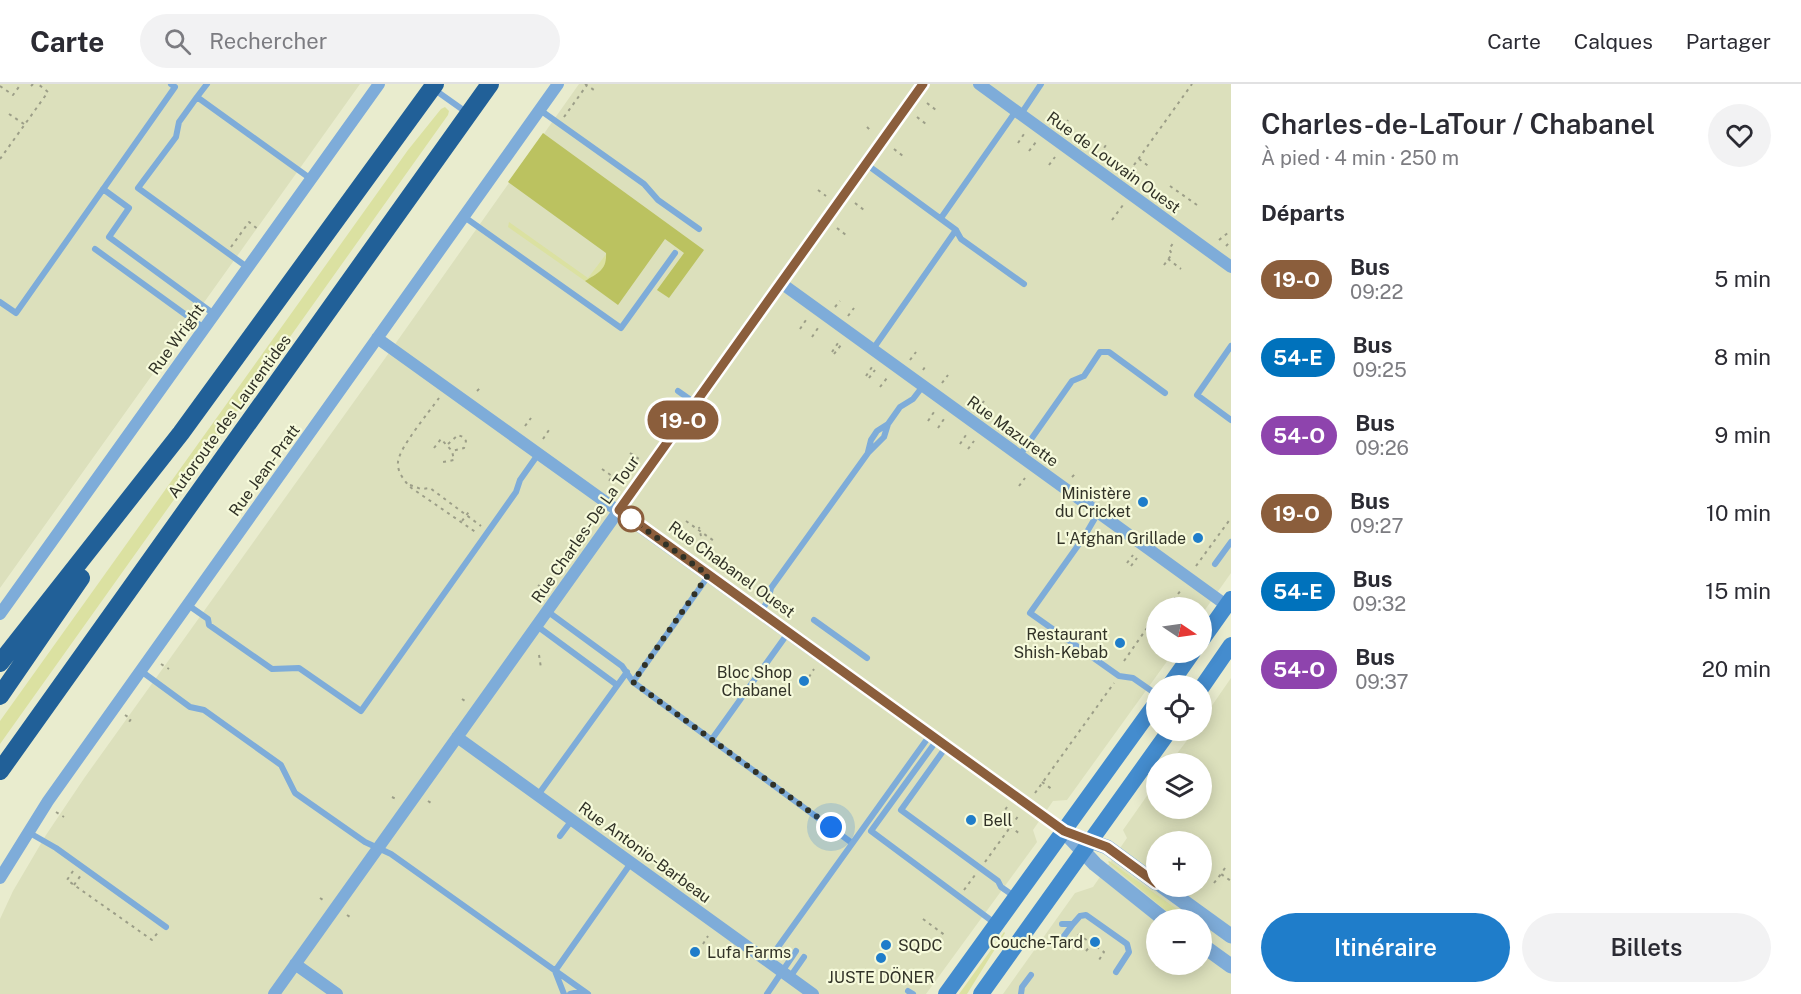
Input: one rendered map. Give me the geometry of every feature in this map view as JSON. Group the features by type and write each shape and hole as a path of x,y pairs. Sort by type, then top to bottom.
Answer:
{"highway":[{"name":"Autoroute des Laurentides","path":"0,771 490,84"},
{"name":"Autoroute des Laurentides","path":"0,663 181,433 434,86"},
{"path":"0,696 181,433"}],"main road":[{"path":"1212,626 1229,602"},
{"path":"1210,675 1231,645"},
{"path":"946,994 1146,717"},
{"path":"981,994 1162,741"}],"street":[{"name":"Rue Wright","path":"0,614 379,84"},
{"name":"Rue Jean-Pratt","path":"0,878 28,831 462,216 558,84"},
{"name":"Rue Charles-De La Tour","path":"274,994 923,84"},
{"name":"Rue de Louvain Ouest","path":"979,84 1231,267"},
{"name":"Rue Mazurette","path":"780,283 1098,513 1229,602"},
{"name":"Rue Chabanel Ouest","path":"377,338 1087,847 1104,872 1151,909"},
{"name":"Rue Antonio-Barbeau","path":"457,737 813,994"},
{"name":"Rue Chabanel Ouest","path":"1087,847 1107,847 1146,876"},
{"path":"1177,897 1231,936"},
{"path":"1212,952 1231,966"},
{"path":"296,964 337,994"}],"lane":[{"path":"0,302 16,313 176,87 171,84"},
{"path":"207,84 179,122 176,137 138,188 247,267"},
{"path":"941,218 1041,84"},
{"path":"434,86 469,114"},
{"path":"197,97 311,179"},
{"path":"540,109 644,184 658,200 699,229"},
{"path":"866,164 941,218 956,230 961,239 1024,284"},
{"path":"103,189 129,208 108,237 214,314"},
{"path":"462,216 621,328 675,253"},
{"path":"872,349 956,230"},
{"path":"95,249 204,328"},
{"path":"1231,346 1197,395 1231,420"},
{"path":"1020,456 1072,381 1084,376 1100,352 1109,352 1165,393"},
{"path":"760,612 768,601 771,588 868,453 884,437 888,424 899,408 913,399 923,386"},
{"path":"678,391 695,403"},
{"path":"188,605 208,619 209,626 272,669 299,668 361,711 516,492 520,480 539,453"},
{"path":"1098,513 1084,537 1030,613 1119,676 1133,678 1146,687"},
{"path":"1215,564 1231,542"},
{"path":"633,682 708,575"},
{"path":"547,611 622,666 633,682 852,843"},
{"path":"814,620 867,658"},
{"path":"537,626 617,685"},
{"path":"712,739 788,632"},
{"path":"141,671 190,707 204,710 281,765 295,794 365,842 391,854 585,992"},
{"path":"538,796 627,672"},
{"path":"768,961 864,826 938,740"},
{"path":"871,831 938,740"},
{"path":"938,740 901,810 998,881 1016,898"},
{"path":"560,836 572,820"},
{"path":"864,826 996,925"},
{"path":"28,831 56,848 166,927"},
{"path":"555,971 632,863"},
{"path":"1064,936 1080,916 1086,915 1128,946 1128,954 1116,972"},
{"path":"1062,924 1073,924"},
{"path":"786,974 796,951"},
{"path":"767,994 804,957"},
{"path":"555,971 564,994"},
{"path":"1021,994 1022,987 1031,975"},
{"path":"570,994 585,992"}],"path":[{"path":"0,86 13,95 21,84"},
{"path":"1,156 48,92 38,84"},
{"path":"1134,165 1191,84"},
{"path":"563,119 586,85 594,90"},
{"path":"927,103 936,110"},
{"path":"9,114 24,125"},
{"path":"917,117 926,124"},
{"path":"1063,128 1068,120"},
{"path":"867,127 872,132"},
{"path":"1018,143 1024,134"},
{"path":"1029,151 1036,142"},
{"path":"1100,154 1106,145"},
{"path":"894,149 903,156"},
{"path":"1049,165 1055,157"},
{"path":"1138,159 1151,168"},
{"path":"1170,186 1197,205"},
{"path":"818,190 826,196"},
{"path":"855,203 864,210"},
{"path":"1112,220 1123,205"},
{"path":"230,248 249,222 261,231"},
{"path":"837,228 846,235"},
{"path":"1219,240 1229,232"},
{"path":"1226,246 1231,241"},
{"path":"1164,265 1172,254 1169,249 1174,242"},
{"path":"1168,259 1181,269"},
{"path":"835,307 840,301"},
{"path":"848,316 854,308"},
{"path":"800,329 806,320"},
{"path":"812,337 818,328"},
{"path":"833,353 840,344"},
{"path":"910,360 916,352"},
{"path":"923,370 927,364"},
{"path":"867,377 874,369"},
{"path":"942,383 948,375"},
{"path":"880,387 887,378"},
{"path":"477,392 480,388"},
{"path":"439,398 398,458 398,468 407,484 477,533"},
{"path":"978,409 984,401"},
{"path":"983,413 988,407"},
{"path":"928,420 934,412"},
{"path":"525,426 531,418"},
{"path":"938,428 944,419"},
{"path":"543,439 549,430"},
{"path":"960,444 966,435"},
{"path":"447,444 455,436 465,439 464,448 452,452"},
{"path":"434,448 441,439 452,452 454,460 442,462"},
{"path":"968,449 974,441"},
{"path":"630,453 639,459"},
{"path":"394,457 398,458"},
{"path":"602,469 612,476 606,485"},
{"path":"1072,477 1077,471"},
{"path":"1019,486 1025,478"},
{"path":"407,484 421,489 430,488 482,526"},
{"path":"424,496 430,488"},
{"path":"440,506 445,500"},
{"path":"452,515 457,508"},
{"path":"461,522 471,509"},
{"path":"1196,566 1231,518"},
{"path":"687,521 714,541"},
{"path":"696,549 702,541 699,527"},
{"path":"1127,563 1133,555"},
{"path":"1131,566 1137,558"},
{"path":"538,585 545,590"},
{"path":"1176,597 1181,590"},
{"path":"1124,661 1146,630"},
{"path":"539,655 542,668"},
{"path":"161,664 169,669"},
{"path":"809,677 814,669"},
{"path":"1035,792 1114,682"},
{"path":"1042,782 1053,790"},
{"path":"428,801 434,805"},
{"path":"1007,807 1004,815 1006,823 1020,834"},
{"path":"56,812 64,818"},
{"path":"983,864 1019,815"},
{"path":"1214,883 1225,867"},
{"path":"72,872 67,880 152,940"},
{"path":"969,884 977,873"},
{"path":"1221,874 1231,881"},
{"path":"347,915 353,919"},
{"path":"923,919 946,936"},
{"path":"1078,934 1104,952 1099,960"},
{"path":"703,944 708,936"},
{"path":"1086,951 1092,944"}],"shaded area":[{"path":"0,84 360,84 0,588"},
{"path":"579,84 1231,84 1231,573 1212,600 1212,597 1146,597 1146,663 1166,663 1157,675 1146,675 1146,690 1067,800 1053,801 1033,830 1037,842 926,994 0,994 0,919 13,891 46,835 85,777"},
{"path":"1231,678 1231,994 1003,994 1075,893 1093,887 1127,838 1123,830 1146,797 1146,819 1212,819 1212,753 1178,753 1186,741 1212,741 1212,706"}],"green space":[{"path":"445,107 449,111 448,115 228,424 223,422 218,427 217,433 220,435 0,744 0,721 408,150"},
{"path":"543,133 704,250 669,298 657,290 684,253 665,239 618,305 585,281 603,267 606,253 508,182"},
{"path":"509,222 588,278 607,253 605,263 598,273 585,281 508,227"},
{"path":"1108,862 1146,887 1146,894"},
{"path":"1150,897 1160,897 1177,909 1164,909"},
{"path":"1004,932 967,994 959,994"}],"bus line":[{"name":"19-O","path":"923,84 619,510 1064,831 1107,847 1146,876"}],"place":[{"name":"Ministère du Cricket","path":"1143,502"},
{"name":"L'Afghan Grillade","path":"1198,538"},
{"name":"Restaurant Shish-Kebab","path":"1120,643"},
{"name":"Bloc Shop Chabanel","path":"804,681"},
{"name":"Bell","path":"971,820"},
{"name":"Couche-Tard","path":"1095,942"},
{"name":"SQDC","path":"886,945"},
{"name":"Lufa Farms","path":"695,952"},
{"name":"JUSTE DÖNER","path":"881,958"}],"route":[{"path":"631,519 708,575 633,682 831,827"}]}
